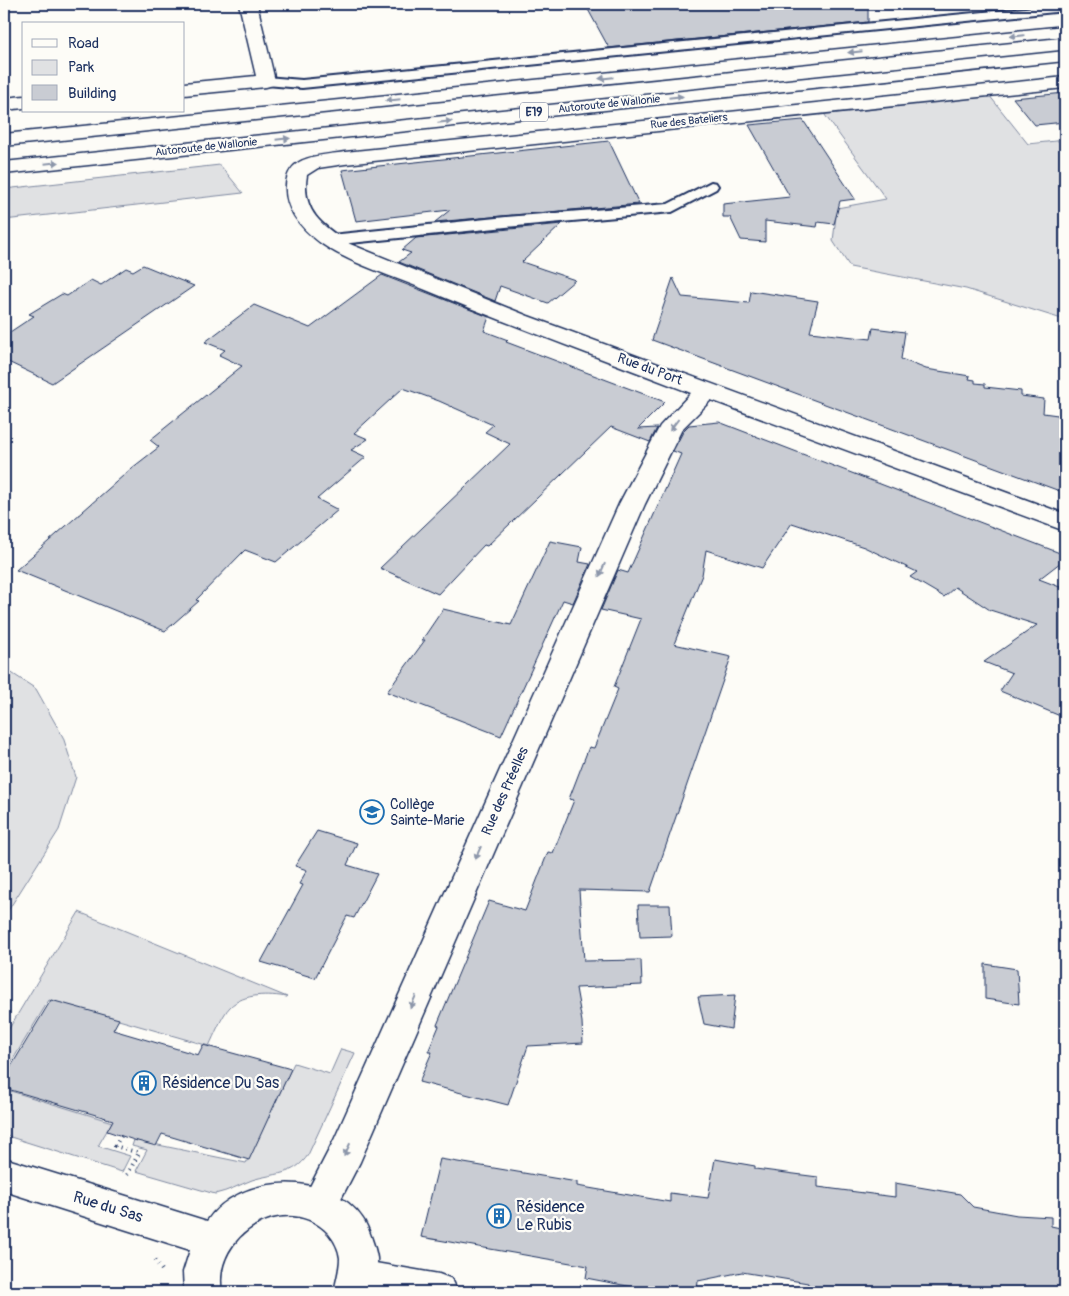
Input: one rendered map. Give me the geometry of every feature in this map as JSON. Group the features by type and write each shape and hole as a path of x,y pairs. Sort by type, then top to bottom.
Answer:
{"main road":[{"path":"185,89 266,81 248,4"},
{"name":"Autoroute de Wallonie","path":"4,140 1065,31"},
{"name":"Autoroute de Wallonie","path":"4,168 1065,56"},
{"name":"Rue des Bateliers","path":"312,164 395,152 1065,82"},
{"path":"4,104 22,102"},
{"name":"Rue du Port","path":"312,164 298,172 296,198 300,209 311,223 342,248 520,321 1065,523"},
{"name":"Rue des Préelles","path":"319,1204 347,1151 632,504 672,426 708,390"},
{"name":"Rue du Sas","path":"4,1175 213,1240"},
{"path":"204,1292 201,1285 204,1260 220,1230 240,1212 264,1201 289,1197 319,1204 334,1212 349,1229 358,1249 356,1285 439,1292"}],"lane":[{"path":"266,81 302,84 1065,7"},
{"path":"331,240 672,208 711,186"}],"path":[{"path":"121,1136 115,1146 139,1154 126,1178"}],"green space":[{"path":"989,95 1028,144 1065,140 1065,320 966,289 850,267 833,241 837,208 886,199 822,111"},
{"path":"220,165 243,193 4,220 4,189"},
{"path":"4,668 36,689 63,737 76,777 59,830 4,917"},
{"path":"79,912 287,997 257,996 236,1002 224,1015 209,1046 49,1000 4,1074 4,1037"},
{"path":"341,1049 355,1053 308,1155 296,1167 283,1173 252,1180 215,1194 136,1171 147,1150 132,1146 134,1140 246,1163 294,1063 330,1074"},
{"path":"4,1089 112,1122 98,1146 130,1156 122,1172 4,1135"}],"building":[{"path":"585,4 868,4 868,22 609,48"},
{"path":"1065,93 1065,122 1035,125 1013,98"},
{"path":"803,120 855,199 840,201 834,224 818,222 817,227 765,221 765,242 741,240 730,217 723,217 723,204 790,197 749,125"},
{"path":"609,141 639,204 435,222 450,210 356,221 342,170"},
{"path":"562,224 522,262 575,280 548,303 500,286 495,301 399,262 411,253 402,250 416,238"},
{"path":"143,265 194,286 52,383 4,360 4,336 34,316 29,314 62,294 67,296 91,280 101,285 126,268 133,271"},
{"path":"382,275 489,317 484,331 508,340 506,342 665,402 638,429 657,428 650,442 611,427 487,546 484,545 438,594 380,568 510,444 485,432 493,425 439,401 403,388 354,433 368,439 351,450 366,457 317,499 338,510 276,562 245,550 196,600 199,601 165,631 16,570 132,468 159,447 150,440 242,366 219,355 225,350 205,342 254,305 310,328"},
{"path":"673,278 682,297 749,303 751,291 818,301 810,332 871,339 873,328 905,332 901,359 926,369 970,376 969,379 975,380 975,383 985,384 985,387 1021,391 1021,396 1044,399 1043,413 1065,416 1065,493 652,340"},
{"path":"719,422 1065,555 1065,559 1039,579 1065,589 1065,718 1000,691 1012,673 984,662 1037,625 990,610 955,587 944,597 910,577 917,572 864,547 792,523 762,568 706,550 702,575 674,644 731,657 650,892 579,890 584,961 641,960 642,985 576,988 582,1022 583,1043 528,1046 508,1105 419,1082 432,1052 428,1052 439,1026 437,1025 489,901 525,911 548,852 553,853 574,800 569,799 589,747 594,748 618,689 614,687 641,619 601,610 618,570 628,573 681,454 673,451 684,430 689,425"},
{"path":"550,541 582,547 579,562 590,564 573,603 563,600 501,736 387,692 425,640 422,640 443,609 511,625"},
{"path":"317,831 357,843 347,865 377,874 354,918 347,916 315,978 261,962 303,885 299,884 307,870 295,866"},
{"path":"638,905 670,905 672,936 640,937"},
{"path":"985,964 1017,969 1019,1004 985,999"},
{"path":"735,995 731,1029 704,1024 698,997"},
{"name":"Résidence Du Sas","path":"51,1000 119,1019 113,1030 198,1055 203,1045 291,1069 249,1160 162,1134 156,1146 134,1140 107,1131 113,1120 4,1088 4,1078"},
{"path":"440,1159 577,1182 577,1186 670,1202 670,1193 708,1198 715,1159 755,1166 755,1169 818,1177 818,1187 895,1197 895,1183 960,1194 973,1207 1017,1215 1051,1217 1051,1226 1065,1229 1065,1292 807,1292 808,1283 742,1272 698,1281 697,1292 659,1292 586,1278 588,1266 421,1237"}],"place":[{"name":"Collège Sainte-Marie","path":"372,812"},
{"name":"Résidence Du Sas","path":"144,1083"},
{"name":"Résidence Le Rubis","path":"499,1216"}]}
